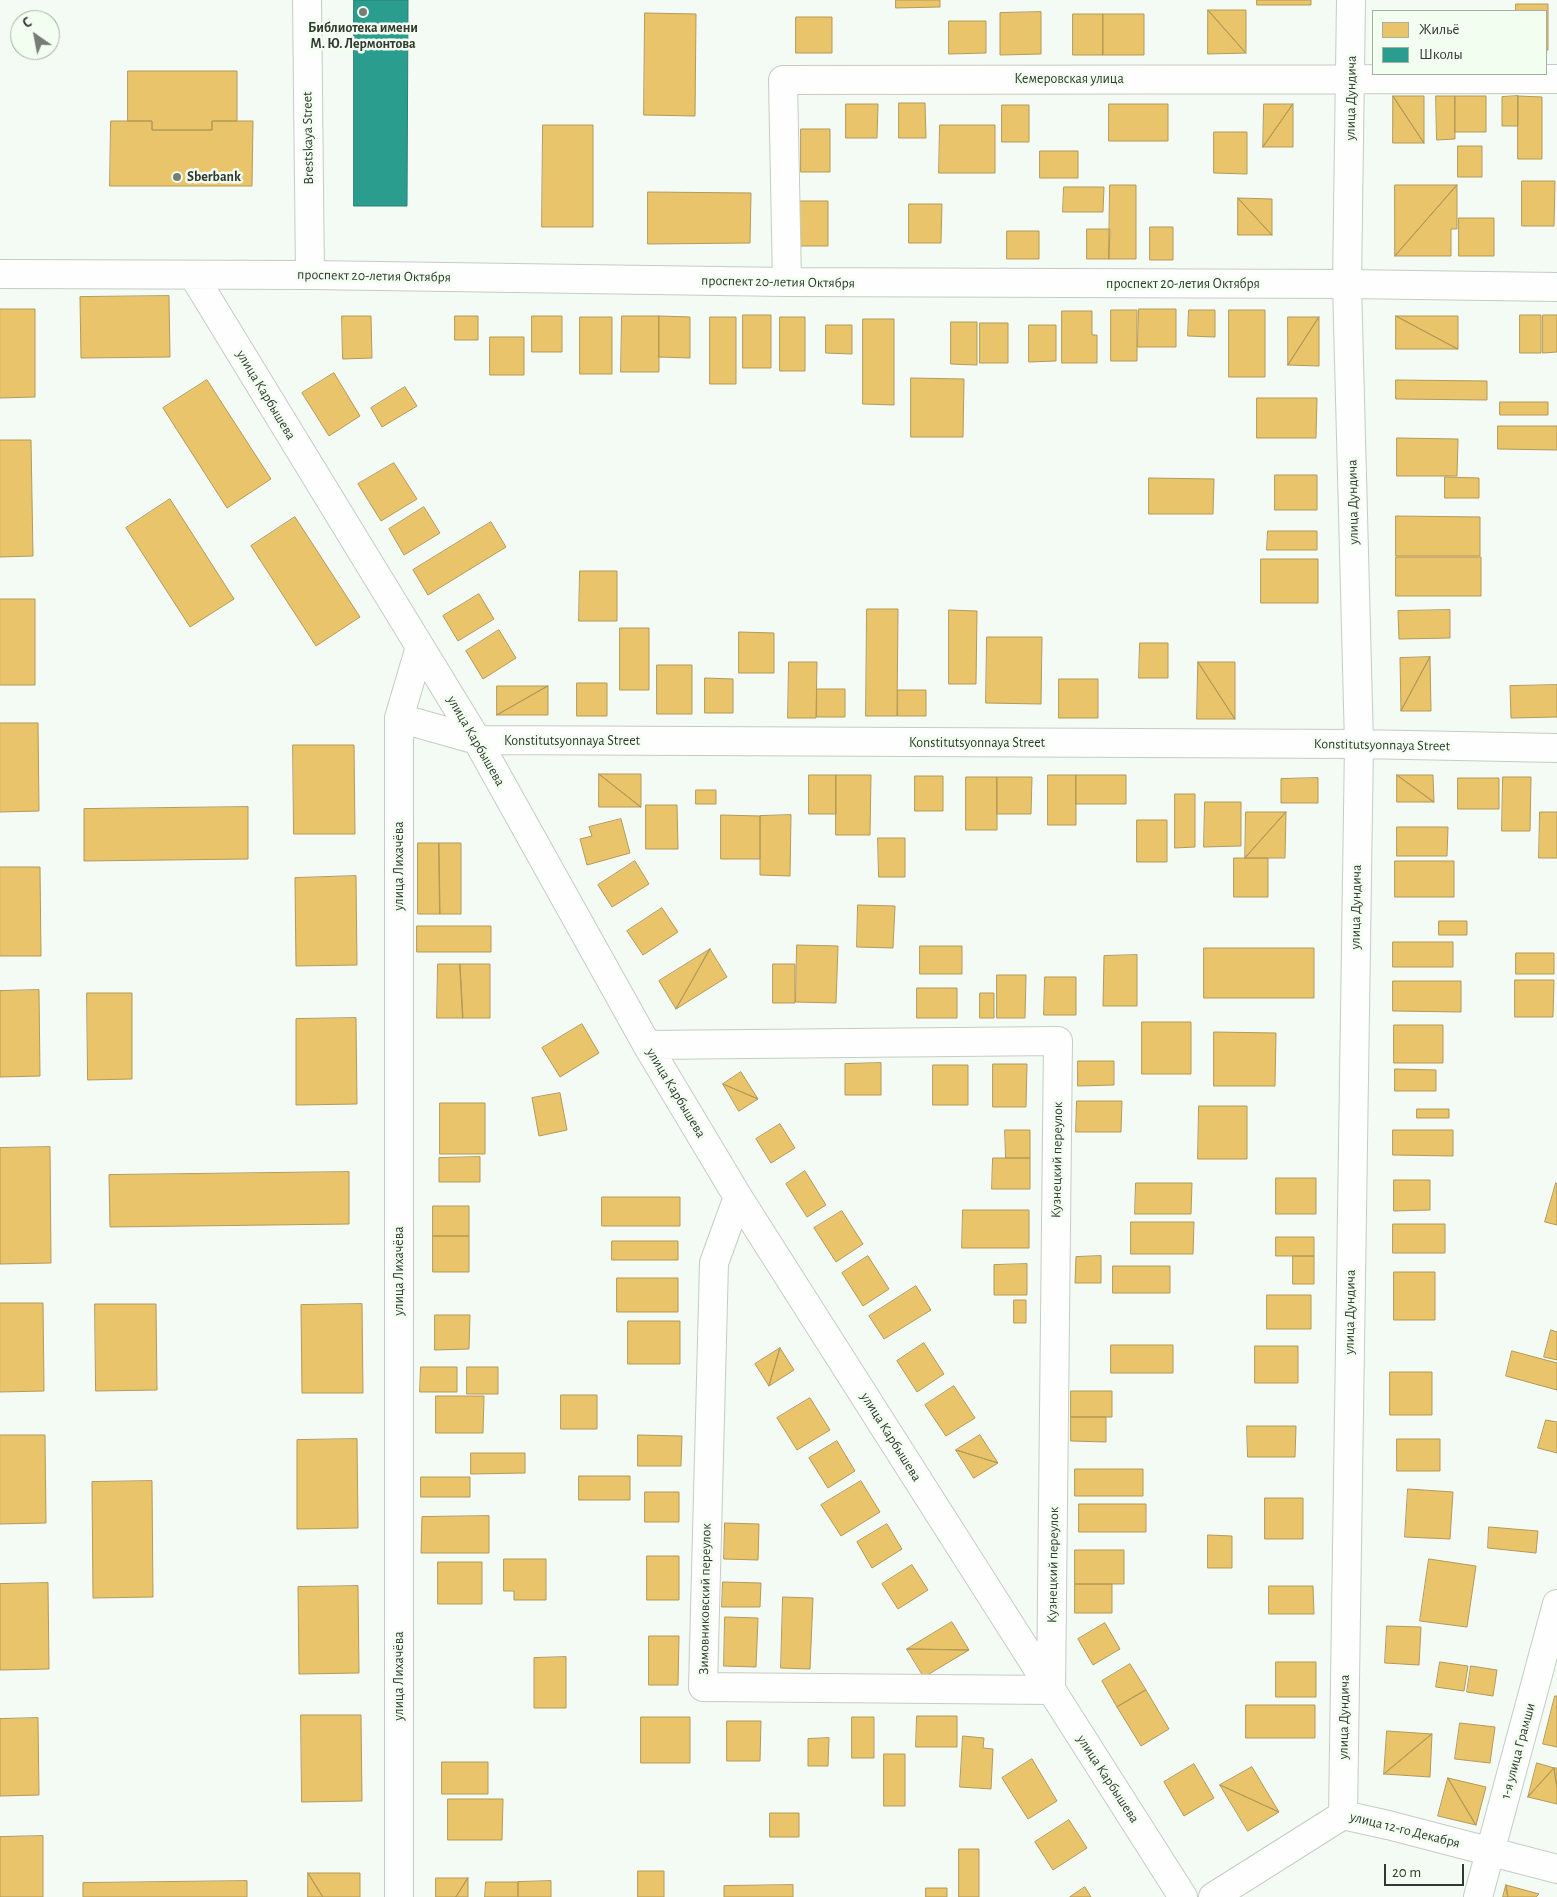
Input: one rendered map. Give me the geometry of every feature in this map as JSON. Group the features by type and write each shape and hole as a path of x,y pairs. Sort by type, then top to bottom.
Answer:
{"street":[{"name":"Brestskaya Street","path":"307,0 310,275"},
{"name":"улица Дундича","path":"1343,1815 1359,744 1347,284 1351,0"},
{"name":"Кемеровская улица","path":"787,282 783,80 1557,79"},
{"name":"проспект 20-летия Октября","path":"0,274 310,275 787,282 1347,284 1557,288"},
{"name":"улица Карбышева","path":"193,276 477,740 648,1045 738,1197 1183,1897"},
{"name":"улица Лихачёва","path":"398,1897 399,718 420,647"},
{"name":"Konstitutsyonnaya Street","path":"399,718 477,740 1359,744 1557,748"},
{"name":"Кузнецкий переулок","path":"648,1045 1058,1041 1051,1690"},
{"name":"Зимовниковский переулок","path":"738,1197 714,1263 703,1687 1051,1690"},
{"name":"1-я улица Грамши","path":"1478,1897 1557,1604"},
{"name":"улица 12-го Декабря","path":"1213,1897 1343,1815 1388,1825 1557,1870"}],"building: Жильё":[{"path":"896,0 940,0 940,7 896,8"},
{"path":"1257,0 1311,0 1311,5 1257,5"},
{"path":"1516,4 1548,4 1548,50 1547,10 1516,10"},
{"path":"1208,10 1246,10 1246,53"},
{"path":"1208,10 1246,53 1208,54"},
{"path":"1041,12 1041,54 1000,55 1000,13"},
{"path":"645,13 696,14 695,116 644,115"},
{"path":"1073,14 1103,14 1103,55 1073,55"},
{"path":"1103,14 1144,14 1144,55 1103,55"},
{"path":"796,17 832,17 832,53 796,53"},
{"path":"949,21 986,21 986,53 949,54"},
{"path":"128,71 237,71 237,121 212,121 212,130 152,130 152,121 128,121"},
{"path":"1393,96 1424,143 1393,143"},
{"path":"1393,96 1424,96 1424,143"},
{"path":"1436,96 1455,96 1455,139 1437,140"},
{"path":"1455,96 1486,96 1486,132 1455,132"},
{"path":"1518,96 1518,126 1502,126 1502,97"},
{"path":"1518,96 1542,97 1542,159 1518,159"},
{"path":"899,103 925,103 926,138 899,138"},
{"path":"846,104 878,104 877,138 846,138"},
{"path":"1109,104 1168,104 1168,141 1109,141"},
{"path":"1264,104 1293,104 1263,147"},
{"path":"1293,104 1293,147 1263,147"},
{"path":"1002,105 1029,105 1029,142 1002,142"},
{"path":"111,121 152,121 152,130 212,130 212,121 253,121 252,186 110,186"},
{"path":"543,125 593,125 593,227 542,227"},
{"path":"940,125 995,125 995,173 939,173"},
{"path":"801,129 830,129 830,172 801,172"},
{"path":"1214,132 1247,132 1247,174 1214,173"},
{"path":"1458,146 1482,146 1482,177 1458,177"},
{"path":"1040,151 1078,151 1078,178 1040,178"},
{"path":"1522,181 1555,181 1554,226 1522,226"},
{"path":"1110,185 1136,185 1136,259 1109,259"},
{"path":"1395,185 1457,185 1395,256"},
{"path":"1457,185 1457,229 1451,229 1451,256 1395,256"},
{"path":"1064,187 1104,187 1103,212 1063,212"},
{"path":"648,192 751,193 750,243 648,244"},
{"path":"1238,198 1272,199 1272,235"},
{"path":"1238,198 1272,235 1238,235"},
{"path":"798,201 828,201 828,246 798,246"},
{"path":"909,204 942,204 941,243 909,243"},
{"path":"1459,218 1494,218 1494,256 1459,256"},
{"path":"1150,227 1173,227 1173,260 1150,260"},
{"path":"1087,229 1110,229 1109,259 1087,259"},
{"path":"1007,231 1039,231 1039,259 1007,259"},
{"path":"169,296 170,357 81,358 80,297"},
{"path":"0,309 35,309 35,397 0,398"},
{"path":"1139,309 1176,309 1176,347 1138,347"},
{"path":"1111,310 1137,310 1137,361 1111,361"},
{"path":"1189,310 1215,310 1215,337 1188,336"},
{"path":"1229,310 1265,310 1265,377 1229,377"},
{"path":"1062,311 1092,311 1092,335 1097,335 1097,363 1062,363"},
{"path":"743,315 771,315 771,368 743,368"},
{"path":"1520,315 1541,315 1541,353 1520,353"},
{"path":"1543,315 1557,315 1557,352 1543,353"},
{"path":"342,316 371,316 372,358 343,359"},
{"path":"455,316 478,316 478,340 455,340"},
{"path":"532,316 562,316 562,352 532,352"},
{"path":"622,316 659,316 659,372 621,372"},
{"path":"659,316 690,317 690,358 659,357"},
{"path":"1396,316 1458,349 1396,349"},
{"path":"1396,316 1458,316 1458,349"},
{"path":"580,317 612,317 612,374 580,374"},
{"path":"710,317 736,317 736,384 710,384"},
{"path":"780,317 805,317 805,371 780,371"},
{"path":"1288,317 1319,317 1288,365"},
{"path":"1319,317 1319,366 1288,365"},
{"path":"863,319 894,319 894,405 863,404"},
{"path":"951,322 977,322 977,365 951,364"},
{"path":"980,323 1008,323 1008,363 980,363"},
{"path":"826,325 852,325 852,354 826,353"},
{"path":"1029,325 1056,325 1056,361 1029,362"},
{"path":"490,337 524,337 524,375 490,375"},
{"path":"334,373 360,416 329,436 302,393"},
{"path":"911,378 964,379 963,437 911,437"},
{"path":"207,380 271,479 227,508 163,408"},
{"path":"1396,380 1487,381 1487,400 1396,399"},
{"path":"405,387 417,406 382,427 371,408"},
{"path":"1257,398 1317,398 1316,438 1257,438"},
{"path":"1500,402 1548,402 1548,415 1500,415"},
{"path":"1498,426 1557,426 1557,450 1498,449"},
{"path":"1397,438 1458,439 1457,476 1397,476"},
{"path":"0,440 31,440 33,556 0,557"},
{"path":"394,463 417,499 381,521 358,484"},
{"path":"1275,475 1317,475 1317,510 1275,510"},
{"path":"1445,477 1479,478 1479,498 1445,498"},
{"path":"1149,478 1214,479 1213,514 1149,514"},
{"path":"170,499 234,599 190,627 126,528"},
{"path":"424,507 440,533 404,555 389,529"},
{"path":"1396,516 1480,517 1480,556 1396,556"},
{"path":"295,517 360,617 316,646 251,546"},
{"path":"491,522 506,547 428,595 413,570"},
{"path":"1268,531 1317,531 1317,550 1267,550"},
{"path":"1396,557 1481,557 1481,596 1396,596"},
{"path":"1261,559 1318,559 1318,603 1261,603"},
{"path":"580,571 617,571 617,621 579,621"},
{"path":"479,594 494,619 458,641 443,616"},
{"path":"0,599 35,599 35,685 0,685"},
{"path":"867,609 898,609 897,716 866,716"},
{"path":"949,610 977,611 976,684 949,684"},
{"path":"1450,610 1450,638 1399,639 1398,611"},
{"path":"620,628 649,628 649,690 620,690"},
{"path":"499,630 516,658 483,679 466,651"},
{"path":"739,632 774,633 774,673 739,673"},
{"path":"987,637 1042,637 1041,704 986,703"},
{"path":"1140,643 1168,643 1168,678 1139,678"},
{"path":"1430,657 1401,711 1400,658"},
{"path":"1430,657 1431,711 1401,711"},
{"path":"789,662 817,662 816,718 788,718"},
{"path":"1198,662 1235,662 1235,719"},
{"path":"1198,662 1235,719 1197,719"},
{"path":"657,665 692,665 692,714 657,714"},
{"path":"705,678 733,679 733,713 705,713"},
{"path":"1059,679 1098,679 1098,718 1059,718"},
{"path":"577,683 607,683 607,716 577,716"},
{"path":"1557,685 1557,717 1511,718 1510,686"},
{"path":"497,686 548,686 497,715"},
{"path":"548,686 548,715 497,715"},
{"path":"817,689 845,689 845,717 817,717"},
{"path":"898,690 926,690 926,716 898,716"},
{"path":"0,723 38,723 39,811 0,812"},
{"path":"293,745 354,745 355,834 294,834"},
{"path":"599,774 641,807 599,807"},
{"path":"599,774 641,774 641,807"},
{"path":"809,775 836,775 836,814 809,814"},
{"path":"836,775 871,775 870,835 836,835"},
{"path":"1048,775 1076,775 1076,825 1048,825"},
{"path":"1076,775 1126,775 1126,804 1076,804"},
{"path":"1397,775 1434,802 1397,802"},
{"path":"1397,775 1433,775 1434,802"},
{"path":"915,776 943,776 943,811 915,811"},
{"path":"966,777 997,777 997,830 966,830"},
{"path":"997,777 1032,777 1031,814 997,814"},
{"path":"1503,777 1531,777 1530,831 1502,831"},
{"path":"1318,778 1318,803 1281,803 1281,779"},
{"path":"1458,778 1499,778 1499,809 1458,809"},
{"path":"696,790 716,790 716,804 696,804"},
{"path":"1175,794 1195,794 1195,847 1175,848"},
{"path":"1205,802 1241,802 1241,846 1204,847"},
{"path":"646,805 677,805 678,849 646,849"},
{"path":"248,807 248,859 84,861 84,809"},
{"path":"1246,812 1286,812 1245,858"},
{"path":"1286,812 1285,858 1245,858"},
{"path":"1540,812 1557,812 1557,858 1539,858"},
{"path":"721,815 760,816 760,859 721,859"},
{"path":"791,815 790,876 760,875 760,816"},
{"path":"621,819 630,853 587,865 580,839 592,836 589,827"},
{"path":"1137,820 1167,820 1167,862 1137,862"},
{"path":"1397,827 1448,827 1447,856 1397,856"},
{"path":"878,838 905,838 905,877 879,877"},
{"path":"418,843 439,843 440,914 418,914"},
{"path":"439,843 461,843 461,914 440,914"},
{"path":"1234,858 1268,858 1268,897 1234,897"},
{"path":"635,861 649,884 612,907 598,885"},
{"path":"1395,861 1454,861 1454,897 1395,897"},
{"path":"0,867 40,867 41,956 0,956"},
{"path":"356,876 357,965 296,966 295,878"},
{"path":"858,905 895,906 893,948 857,947"},
{"path":"662,908 678,932 643,955 627,931"},
{"path":"1439,921 1467,921 1467,935 1439,935"},
{"path":"417,926 491,926 491,952 417,952"},
{"path":"1393,942 1453,942 1453,967 1393,967"},
{"path":"797,945 838,946 836,1003 796,1002"},
{"path":"920,946 962,946 962,974 920,974"},
{"path":"1204,948 1314,948 1314,998 1204,998"},
{"path":"710,949 727,977 676,1009"},
{"path":"710,949 676,1009 659,981"},
{"path":"1516,953 1554,953 1554,974 1516,974"},
{"path":"1137,955 1137,1006 1103,1006 1104,956"},
{"path":"438,964 460,964 463,1018 437,1018"},
{"path":"460,964 490,964 490,1018 463,1018"},
{"path":"773,964 795,964 795,1003 773,1003"},
{"path":"997,975 1026,975 1025,1018 997,1018"},
{"path":"1045,977 1076,977 1076,1015 1044,1015"},
{"path":"1515,980 1554,980 1553,1017 1515,1017"},
{"path":"1393,981 1461,981 1461,1012 1393,1011"},
{"path":"917,988 957,988 957,1018 917,1018"},
{"path":"39,990 40,1076 0,1077 0,991"},
{"path":"87,993 132,993 132,1079 88,1080"},
{"path":"980,993 994,993 994,1018 980,1018"},
{"path":"356,1018 357,1104 296,1105 296,1019"},
{"path":"1142,1022 1191,1022 1191,1074 1142,1074"},
{"path":"582,1024 599,1053 560,1077 542,1048"},
{"path":"1394,1025 1443,1025 1443,1063 1394,1063"},
{"path":"1214,1032 1276,1033 1275,1086 1214,1086"},
{"path":"1078,1061 1114,1061 1114,1085 1078,1086"},
{"path":"881,1063 881,1095 845,1095 845,1064"},
{"path":"993,1064 1027,1064 1026,1107 993,1107"},
{"path":"933,1065 968,1065 968,1105 933,1105"},
{"path":"1395,1069 1436,1070 1436,1091 1395,1091"},
{"path":"741,1072 758,1099 723,1084"},
{"path":"723,1084 758,1099 739,1111"},
{"path":"560,1093 567,1130 539,1136 532,1098"},
{"path":"1077,1101 1122,1101 1121,1132 1076,1132"},
{"path":"440,1103 485,1103 485,1154 440,1154"},
{"path":"1199,1106 1247,1106 1247,1159 1198,1159"},
{"path":"1417,1109 1449,1109 1449,1118 1417,1118"},
{"path":"780,1124 795,1148 771,1163 756,1139"},
{"path":"1005,1130 1030,1130 1030,1158 1006,1158"},
{"path":"1393,1130 1453,1130 1453,1156 1393,1155"},
{"path":"50,1147 51,1263 0,1264 0,1148"},
{"path":"480,1157 480,1182 439,1182 439,1158"},
{"path":"993,1158 1030,1158 1030,1189 992,1189"},
{"path":"805,1171 826,1205 807,1217 786,1184"},
{"path":"349,1172 349,1224 110,1227 109,1175"},
{"path":"1276,1178 1316,1178 1316,1214 1276,1214"},
{"path":"1394,1180 1430,1180 1430,1210 1394,1211"},
{"path":"1136,1183 1192,1183 1191,1214 1135,1214"},
{"path":"1557,1184 1557,1225 1545,1222"},
{"path":"602,1197 680,1197 680,1226 602,1226"},
{"path":"433,1206 469,1206 469,1236 433,1236"},
{"path":"963,1210 1029,1210 1029,1248 962,1248"},
{"path":"842,1211 863,1244 836,1262 814,1228"},
{"path":"1131,1222 1194,1222 1193,1254 1131,1254"},
{"path":"1393,1224 1445,1224 1445,1253 1393,1253"},
{"path":"433,1236 469,1236 469,1272 433,1272"},
{"path":"1276,1237 1314,1237 1314,1256 1276,1256"},
{"path":"612,1241 678,1241 678,1260 612,1260"},
{"path":"868,1256 889,1289 863,1306 842,1273"},
{"path":"1101,1256 1101,1283 1075,1283 1076,1257"},
{"path":"1293,1256 1314,1256 1314,1284 1293,1284"},
{"path":"1027,1264 1027,1295 994,1295 994,1265"},
{"path":"1113,1266 1170,1266 1170,1293 1113,1293"},
{"path":"1394,1272 1435,1272 1435,1320 1394,1320"},
{"path":"617,1278 678,1278 678,1312 617,1312"},
{"path":"916,1286 931,1310 884,1339 869,1316"},
{"path":"1267,1295 1311,1295 1311,1329 1267,1329"},
{"path":"1014,1300 1026,1300 1026,1323 1014,1323"},
{"path":"0,1303 43,1303 44,1391 0,1392"},
{"path":"95,1304 156,1304 157,1390 96,1391"},
{"path":"362,1304 363,1393 302,1393 301,1305"},
{"path":"435,1315 470,1315 469,1349 435,1350"},
{"path":"628,1321 680,1321 680,1364 628,1364"},
{"path":"1551,1330 1557,1332 1557,1360 1544,1357"},
{"path":"924,1343 944,1374 917,1392 897,1361"},
{"path":"1111,1345 1173,1345 1173,1373 1111,1373"},
{"path":"1255,1346 1298,1346 1298,1383 1255,1383"},
{"path":"780,1348 769,1386 755,1364"},
{"path":"780,1348 794,1370 769,1386"},
{"path":"1512,1351 1557,1363 1557,1390 1506,1376"},
{"path":"421,1367 457,1367 457,1392 420,1392"},
{"path":"467,1367 498,1367 498,1394 467,1394"},
{"path":"1390,1372 1432,1372 1432,1415 1390,1415"},
{"path":"954,1386 975,1418 946,1436 925,1405"},
{"path":"1071,1391 1112,1391 1112,1417 1071,1417"},
{"path":"561,1395 597,1395 597,1429 561,1429"},
{"path":"436,1396 484,1396 483,1433 436,1433"},
{"path":"810,1398 830,1430 797,1450 777,1418"},
{"path":"1071,1417 1106,1417 1106,1442 1071,1441"},
{"path":"1546,1420 1557,1422 1557,1453 1538,1448"},
{"path":"1247,1426 1296,1426 1295,1457 1248,1457"},
{"path":"0,1435 45,1435 46,1523 0,1524"},
{"path":"638,1435 682,1436 681,1466 638,1466"},
{"path":"980,1435 998,1463 956,1450"},
{"path":"357,1439 358,1528 297,1529 297,1440"},
{"path":"1397,1439 1440,1439 1440,1471 1397,1471"},
{"path":"837,1441 855,1471 828,1488 809,1458"},
{"path":"956,1450 998,1463 974,1478"},
{"path":"471,1453 525,1453 525,1473 471,1474"},
{"path":"1075,1469 1143,1469 1143,1496 1075,1496"},
{"path":"579,1476 630,1476 630,1500 579,1500"},
{"path":"421,1477 470,1477 470,1497 421,1497"},
{"path":"152,1481 153,1597 93,1598 92,1482"},
{"path":"861,1481 880,1512 841,1536 821,1505"},
{"path":"1408,1489 1453,1492 1450,1539 1405,1537"},
{"path":"645,1492 679,1492 679,1522 645,1522"},
{"path":"1265,1498 1303,1498 1303,1539 1265,1539"},
{"path":"1079,1504 1146,1504 1146,1532 1079,1532"},
{"path":"489,1516 489,1553 421,1553 422,1517"},
{"path":"725,1523 759,1524 758,1560 724,1559"},
{"path":"887,1524 902,1549 872,1568 857,1542"},
{"path":"1489,1527 1538,1531 1536,1553 1488,1548"},
{"path":"1208,1535 1232,1536 1232,1568 1208,1568"},
{"path":"1075,1550 1124,1550 1124,1584 1075,1584"},
{"path":"647,1556 679,1556 679,1600 647,1600"},
{"path":"504,1559 546,1559 546,1600 514,1600 514,1591 504,1591"},
{"path":"1429,1559 1476,1566 1467,1627 1420,1621"},
{"path":"438,1562 482,1562 482,1604 438,1604"},
{"path":"912,1565 928,1590 898,1609 882,1584"},
{"path":"723,1582 761,1583 760,1607 722,1607"},
{"path":"48,1583 49,1669 0,1670 0,1584"},
{"path":"1075,1584 1112,1584 1112,1613 1075,1613"},
{"path":"358,1586 359,1673 299,1674 298,1587"},
{"path":"1269,1586 1313,1586 1314,1614 1269,1614"},
{"path":"783,1597 813,1598 810,1669 781,1668"},
{"path":"725,1617 758,1618 756,1667 724,1666"},
{"path":"952,1622 969,1650 907,1649"},
{"path":"1105,1623 1120,1649 1093,1665 1078,1639"},
{"path":"1387,1626 1421,1627 1419,1665 1385,1663"},
{"path":"649,1636 679,1636 678,1685 649,1685"},
{"path":"907,1649 969,1650 924,1677"},
{"path":"566,1657 566,1708 534,1708 534,1658"},
{"path":"1276,1662 1316,1662 1316,1697 1276,1697"},
{"path":"1440,1662 1468,1666 1464,1691 1436,1687"},
{"path":"1130,1664 1146,1690 1117,1707 1102,1681"},
{"path":"1471,1666 1497,1670 1493,1696 1467,1692"},
{"path":"1146,1690 1169,1729 1141,1746 1117,1707"},
{"path":"1555,1696 1557,1696 1557,1747 1543,1744"},
{"path":"1246,1705 1315,1705 1315,1738 1246,1738"},
{"path":"301,1715 361,1715 362,1801 302,1802"},
{"path":"917,1716 957,1716 957,1747 916,1747"},
{"path":"641,1717 690,1717 690,1763 641,1763"},
{"path":"852,1717 874,1717 874,1758 852,1758"},
{"path":"38,1718 39,1795 0,1796 0,1719"},
{"path":"727,1721 761,1721 760,1761 727,1761"},
{"path":"1460,1723 1495,1727 1490,1763 1455,1759"},
{"path":"1387,1731 1432,1734 1384,1774"},
{"path":"1432,1734 1430,1777 1384,1774"},
{"path":"963,1736 984,1738 983,1748 993,1749 991,1789 960,1787"},
{"path":"829,1738 828,1766 808,1766 808,1739"},
{"path":"884,1754 905,1754 905,1806 884,1806"},
{"path":"1032,1759 1057,1801 1028,1819 1002,1778"},
{"path":"442,1762 488,1762 488,1794 442,1794"},
{"path":"1537,1763 1554,1768 1528,1797"},
{"path":"1194,1764 1214,1798 1184,1816 1164,1782"},
{"path":"1252,1767 1279,1812 1220,1785"},
{"path":"1554,1768 1557,1768 1557,1787"},
{"path":"1554,1768 1557,1804 1528,1797"},
{"path":"1448,1778 1486,1787 1476,1825"},
{"path":"1448,1778 1476,1825 1438,1816"},
{"path":"1220,1785 1279,1812 1248,1831"},
{"path":"448,1799 503,1799 502,1840 448,1840"},
{"path":"770,1813 799,1813 799,1837 770,1837"},
{"path":"1069,1820 1087,1848 1053,1870 1035,1842"},
{"path":"43,1836 43,1897 0,1897 0,1837"},
{"path":"959,1849 979,1849 979,1897 959,1897"},
{"path":"638,1871 664,1871 664,1897 638,1897"},
{"path":"308,1873 360,1873 360,1897 323,1897"},
{"path":"308,1873 323,1897 308,1897"},
{"path":"436,1878 468,1878 456,1897 436,1897"},
{"path":"468,1878 468,1897 456,1897"},
{"path":"247,1881 247,1897 83,1897 83,1883"},
{"path":"551,1881 551,1897 518,1897 518,1882"},
{"path":"486,1882 518,1882 518,1897 485,1897"},
{"path":"793,1885 793,1897 724,1897 724,1886"},
{"path":"1506,1885 1508,1897 1503,1897"},
{"path":"1506,1885 1539,1894 1536,1897 1508,1897"},
{"path":"1085,1887 1091,1897 1070,1897"},
{"path":"926,1888 947,1888 947,1897 926,1897"}],"building: Школы":[{"path":"354,0 408,0 407,206 354,206"}],"place":[{"name":"Библиотека имени М. Ю. Лермонтова","path":"363,12"},
{"name":"Sberbank","path":"177,177"}]}
